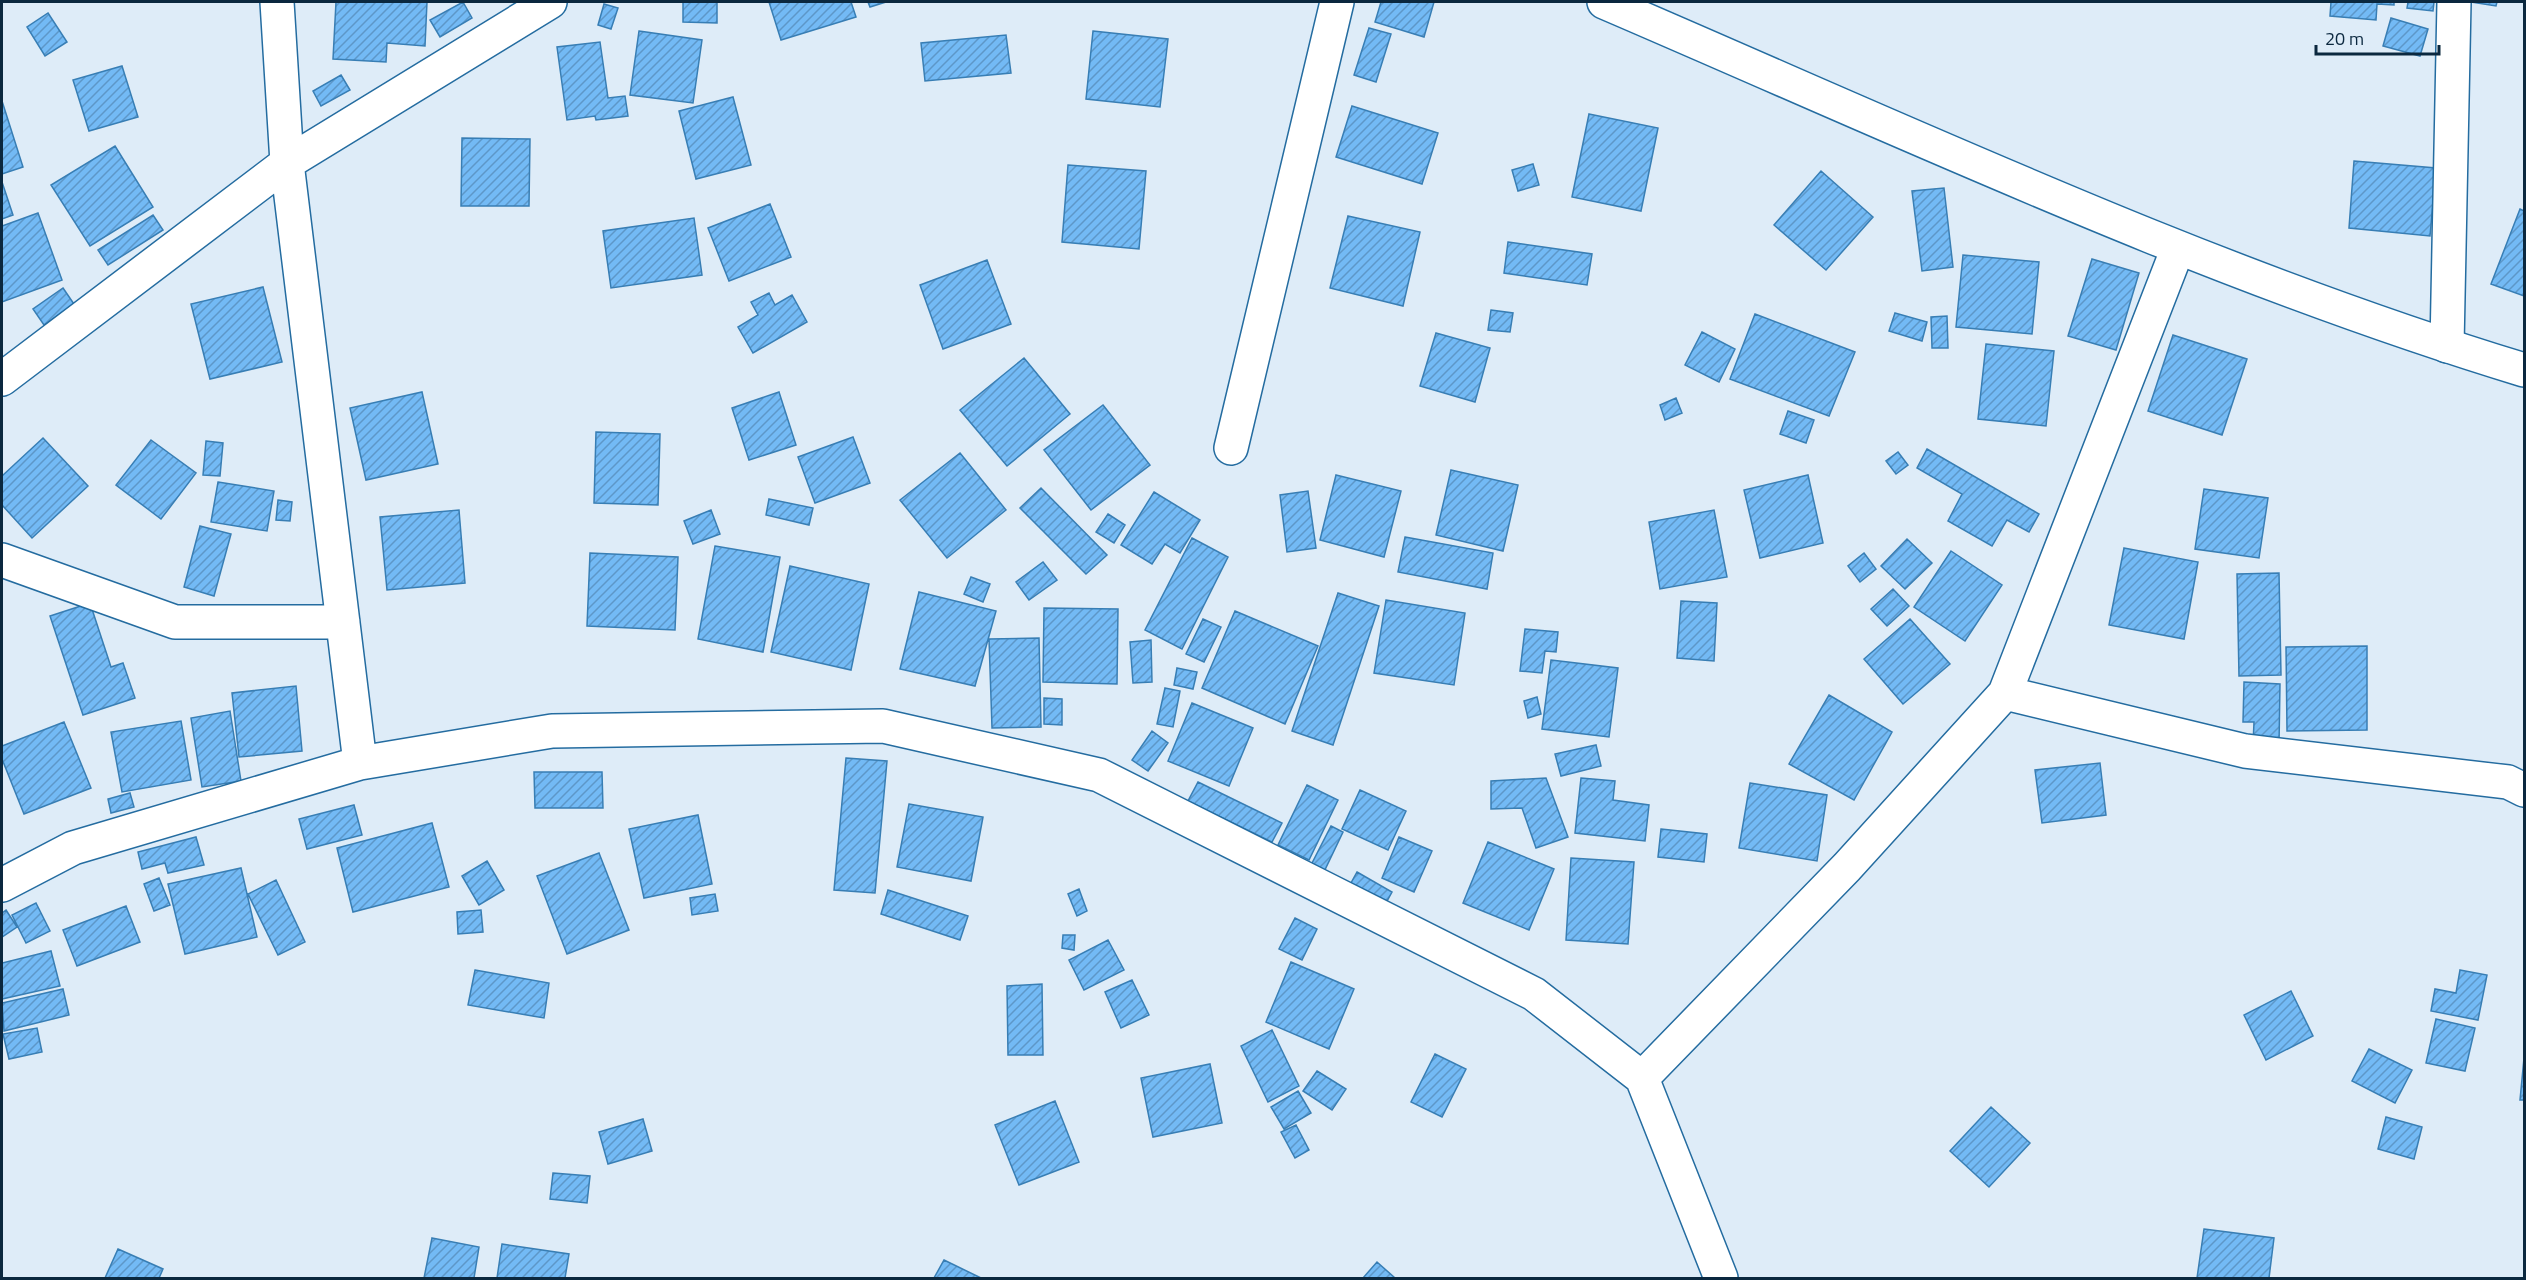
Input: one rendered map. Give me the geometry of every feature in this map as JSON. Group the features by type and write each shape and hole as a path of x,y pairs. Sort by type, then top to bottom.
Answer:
{"street":[{"path":"277,2 287,163 360,763"},
{"path":"2,379 287,163 550,2"},
{"path":"1231,448 1337,2"},
{"path":"1604,2 2178,248 2447,346 2524,370"},
{"path":"2447,346 2454,2"},
{"path":"1642,1078 1847,867 2005,693 2178,248"},
{"path":"2,560 175,622 343,622"},
{"path":"2005,693 2245,751 2508,782 2524,790"},
{"path":"2,885 73,848 360,763 552,731 883,726 1099,775 1534,994 1642,1078 1721,1278"}],"building":[{"path":"336,2 427,2 425,46 387,43 386,62 333,59"},
{"path":"463,2 472,18 440,37 430,20"},
{"path":"683,2 717,2 717,23 683,22"},
{"path":"769,2 851,2 856,17 781,40"},
{"path":"868,2 886,2 870,7"},
{"path":"1381,2 1434,2 1424,37 1375,22"},
{"path":"2331,2 2394,2 2394,5 2377,4 2376,20 2330,16"},
{"path":"2408,2 2434,2 2433,11 2407,8"},
{"path":"2471,2 2497,2 2496,6"},
{"path":"604,4 618,8 611,29 598,25"},
{"path":"48,13 67,42 45,56 27,27"},
{"path":"2391,18 2428,29 2420,56 2383,46"},
{"path":"1369,28 1391,34 1376,82 1354,75"},
{"path":"639,31 702,40 693,103 630,95"},
{"path":"1093,31 1168,39 1160,107 1086,99"},
{"path":"1006,35 1011,73 925,81 921,43"},
{"path":"600,42 608,98 625,96 628,116 596,120 595,116 567,120 557,47"},
{"path":"122,66 138,117 89,131 73,80"},
{"path":"341,75 350,90 321,106 313,91"},
{"path":"733,97 751,165 696,179 679,111"},
{"path":"2,101 23,167 2,174"},
{"path":"1352,106 1438,133 1422,184 1336,157"},
{"path":"1589,114 1658,128 1641,211 1572,197"},
{"path":"462,138 530,139 529,206 461,206"},
{"path":"115,146 153,207 90,246 51,185"},
{"path":"2354,161 2436,168 2430,236 2349,228"},
{"path":"1533,164 1539,185 1518,191 1512,170"},
{"path":"1068,165 1146,171 1139,249 1062,242"},
{"path":"1821,171 1873,217 1826,270 1774,225"},
{"path":"2,182 13,215 2,219"},
{"path":"1944,188 1953,267 1922,271 1912,191"},
{"path":"770,204 791,257 729,281 708,228"},
{"path":"2520,209 2524,211 2524,296 2491,284"},
{"path":"38,213 62,280 2,302 2,226"},
{"path":"153,215 163,230 108,265 98,250"},
{"path":"1348,216 1420,232 1403,306 1330,288"},
{"path":"694,218 702,275 611,288 603,231"},
{"path":"1508,242 1592,254 1587,285 1504,273"},
{"path":"1963,255 2039,262 2032,334 1956,327"},
{"path":"2092,259 2139,273 2116,350 2068,336"},
{"path":"987,260 1011,324 943,349 920,285"},
{"path":"263,287 282,362 210,379 191,304"},
{"path":"63,288 74,304 44,325 33,309"},
{"path":"769,293 775,305 792,295 807,322 753,353 738,327 758,315 751,302"},
{"path":"1491,310 1513,313 1510,332 1488,330"},
{"path":"1895,313 1927,322 1922,341 1889,331"},
{"path":"1755,314 1855,352 1829,416 1730,379"},
{"path":"1947,316 1948,348 1932,348 1931,317"},
{"path":"1702,332 1735,349 1719,382 1685,365"},
{"path":"1436,333 1490,348 1475,402 1420,386"},
{"path":"2173,335 2247,359 2222,435 2148,411"},
{"path":"1986,344 2054,351 2046,426 1978,419"},
{"path":"1024,358 1070,414 1007,466 960,410"},
{"path":"422,392 438,464 366,480 350,408"},
{"path":"779,392 796,445 749,460 732,408"},
{"path":"1676,398 1682,413 1665,420 1660,405"},
{"path":"1103,405 1150,465 1091,510 1044,450"},
{"path":"1788,411 1814,420 1806,443 1780,434"},
{"path":"596,432 660,434 658,505 594,503"},
{"path":"853,437 870,483 815,503 798,457"},
{"path":"43,438 88,486 32,538 2,505 2,476"},
{"path":"151,440 196,473 161,519 116,485"},
{"path":"206,441 223,443 220,476 203,475"},
{"path":"1927,449 2039,514 2029,532 2007,520 1992,546 1948,521 1962,494 1917,468"},
{"path":"1898,452 1908,465 1896,474 1886,461"},
{"path":"960,453 1006,510 947,558 900,500"},
{"path":"1451,470 1518,485 1503,551 1436,535"},
{"path":"1336,475 1401,491 1384,557 1320,540"},
{"path":"1808,475 1823,543 1760,558 1744,490"},
{"path":"218,482 274,491 267,531 211,522"},
{"path":"1041,488 1107,555 1086,574 1020,508"},
{"path":"2204,489 2268,498 2259,558 2195,549"},
{"path":"1308,491 1316,548 1287,552 1280,495"},
{"path":"1154,492 1200,520 1180,553 1165,544 1152,564 1121,545"},
{"path":"769,499 813,508 809,525 766,515"},
{"path":"278,500 292,502 290,521 276,520"},
{"path":"459,510 465,583 387,590 380,517"},
{"path":"711,510 720,534 693,544 684,521"},
{"path":"1714,510 1727,577 1660,589 1649,522"},
{"path":"1108,514 1125,525 1114,543 1096,532"},
{"path":"200,526 231,534 214,596 184,587"},
{"path":"1405,537 1493,553 1487,589 1398,572"},
{"path":"1192,538 1228,557 1182,649 1145,630"},
{"path":"1907,539 1932,563 1905,589 1881,566"},
{"path":"715,546 780,557 763,652 698,639"},
{"path":"2124,548 2198,562 2184,639 2109,625"},
{"path":"1951,551 2002,585 1965,641 1914,607"},
{"path":"590,553 678,557 675,630 587,626"},
{"path":"1864,553 1876,569 1860,582 1848,566"},
{"path":"1043,562 1057,580 1029,600 1016,582"},
{"path":"790,566 869,584 851,670 771,652"},
{"path":"2279,573 2281,675 2239,676 2237,574"},
{"path":"971,577 990,584 983,602 964,594"},
{"path":"1893,589 1909,606 1887,626 1871,609"},
{"path":"919,592 996,611 975,686 900,669"},
{"path":"1338,593 1379,606 1333,745 1292,731"},
{"path":"1386,600 1465,613 1454,685 1374,673"},
{"path":"1681,601 1717,603 1714,661 1677,658"},
{"path":"90,603 111,667 123,663 135,698 83,715 50,616"},
{"path":"1044,608 1118,609 1117,684 1043,682"},
{"path":"1235,611 1318,646 1285,724 1202,688"},
{"path":"1203,619 1221,627 1204,662 1186,654"},
{"path":"1910,619 1950,664 1903,704 1864,659"},
{"path":"1525,629 1558,632 1556,652 1545,651 1542,673 1520,671"},
{"path":"1039,638 1041,727 992,728 989,639"},
{"path":"1151,640 1152,682 1133,683 1130,642"},
{"path":"2367,646 2367,730 2287,731 2286,647"},
{"path":"1551,660 1618,668 1609,737 1542,729"},
{"path":"1177,668 1197,672 1193,689 1174,685"},
{"path":"2244,682 2280,684 2279,746 2253,745 2254,722 2243,722"},
{"path":"296,686 302,751 239,757 232,693"},
{"path":"1165,688 1180,691 1173,727 1157,724"},
{"path":"1829,695 1892,732 1854,800 1789,764"},
{"path":"1537,697 1541,714 1528,718 1524,701"},
{"path":"1044,698 1062,699 1062,725 1044,724"},
{"path":"1192,703 1253,728 1229,786 1168,761"},
{"path":"230,711 241,781 202,787 191,718"},
{"path":"181,721 191,780 122,792 111,732"},
{"path":"64,722 91,788 24,814 2,759 2,746"},
{"path":"1152,731 1168,743 1148,771 1132,760"},
{"path":"1596,745 1601,766 1561,776 1555,754"},
{"path":"846,758 887,761 875,893 834,890"},
{"path":"2100,763 2106,815 2042,823 2035,770"},
{"path":"534,772 602,772 603,808 535,808"},
{"path":"1546,778 1568,837 1536,848 1522,808 1491,809 1491,781"},
{"path":"1581,778 1615,781 1613,800 1649,805 1645,841 1575,833"},
{"path":"1198,782 1282,823 1272,842 1188,801"},
{"path":"1750,783 1827,795 1817,861 1739,848"},
{"path":"1307,785 1338,800 1309,860 1278,845"},
{"path":"1360,790 1406,811 1388,850 1342,829"},
{"path":"130,793 134,807 111,813 108,799"},
{"path":"909,804 983,817 971,881 897,867"},
{"path":"354,805 362,835 307,849 299,819"},
{"path":"698,815 712,884 644,898 629,829"},
{"path":"432,823 449,887 353,912 337,848"},
{"path":"1331,826 1343,832 1322,876 1309,869"},
{"path":"1661,829 1707,834 1704,862 1658,857"},
{"path":"196,837 204,865 168,873 165,863 142,869 138,852"},
{"path":"1399,837 1432,851 1414,892 1382,878"},
{"path":"1488,842 1554,869 1529,930 1463,903"},
{"path":"599,853 629,930 567,954 537,876"},
{"path":"1571,858 1634,862 1628,944 1566,940"},
{"path":"487,861 504,890 479,905 462,876"},
{"path":"241,868 257,937 185,954 168,884"},
{"path":"1357,872 1392,892 1381,912 1346,892"},
{"path":"159,878 170,905 154,911 144,884"},
{"path":"276,880 305,942 278,955 248,894"},
{"path":"1079,889 1087,911 1077,916 1068,894"},
{"path":"888,890 968,916 960,940 881,914"},
{"path":"715,894 718,911 692,915 690,898"},
{"path":"36,903 50,931 26,943 12,915"},
{"path":"126,906 140,942 77,966 63,930"},
{"path":"6,910 17,927 2,937 2,913"},
{"path":"481,910 483,932 458,934 457,912"},
{"path":"1295,918 1317,929 1302,960 1279,949"},
{"path":"1063,935 1075,935 1074,950 1062,948"},
{"path":"1108,940 1124,970 1084,990 1069,960"},
{"path":"51,951 60,986 2,999 2,963"},
{"path":"1291,962 1354,989 1329,1049 1266,1022"},
{"path":"475,970 549,983 544,1018 468,1005"},
{"path":"2460,970 2487,975 2478,1020 2431,1011 2435,989 2456,993"},
{"path":"1132,980 1149,1015 1121,1028 1105,992"},
{"path":"1042,984 1043,1055 1008,1055 1007,986"},
{"path":"63,989 69,1015 4,1031 2,1003"},
{"path":"2291,991 2313,1036 2266,1060 2244,1015"},
{"path":"2436,1019 2475,1028 2465,1071 2426,1063"},
{"path":"37,1028 42,1052 9,1059 3,1034"},
{"path":"1272,1030 1299,1086 1268,1102 1241,1046"},
{"path":"2369,1049 2412,1070 2395,1103 2352,1081"},
{"path":"1435,1054 1466,1069 1442,1117 1411,1102"},
{"path":"2524,1058 2524,1100 2520,1100"},
{"path":"1210,1064 1222,1123 1153,1137 1141,1078"},
{"path":"1317,1071 1346,1089 1332,1110 1303,1091"},
{"path":"1298,1091 1311,1113 1284,1129 1271,1107"},
{"path":"1055,1101 1079,1162 1019,1185 995,1125"},
{"path":"1991,1107 2030,1143 1989,1187 1950,1151"},
{"path":"2386,1117 2422,1127 2414,1159 2378,1149"},
{"path":"643,1119 652,1151 608,1164 599,1132"},
{"path":"1296,1125 1309,1150 1295,1158 1281,1132"},
{"path":"553,1173 590,1176 587,1203 550,1199"},
{"path":"2204,1229 2274,1238 2269,1278 2197,1278"},
{"path":"432,1238 479,1247 474,1278 424,1278"},
{"path":"502,1244 569,1254 565,1278 497,1278"},
{"path":"118,1249 163,1269 159,1278 105,1278"},
{"path":"944,1260 981,1278 934,1278"},
{"path":"1377,1262 1395,1278 1363,1278"}]}
